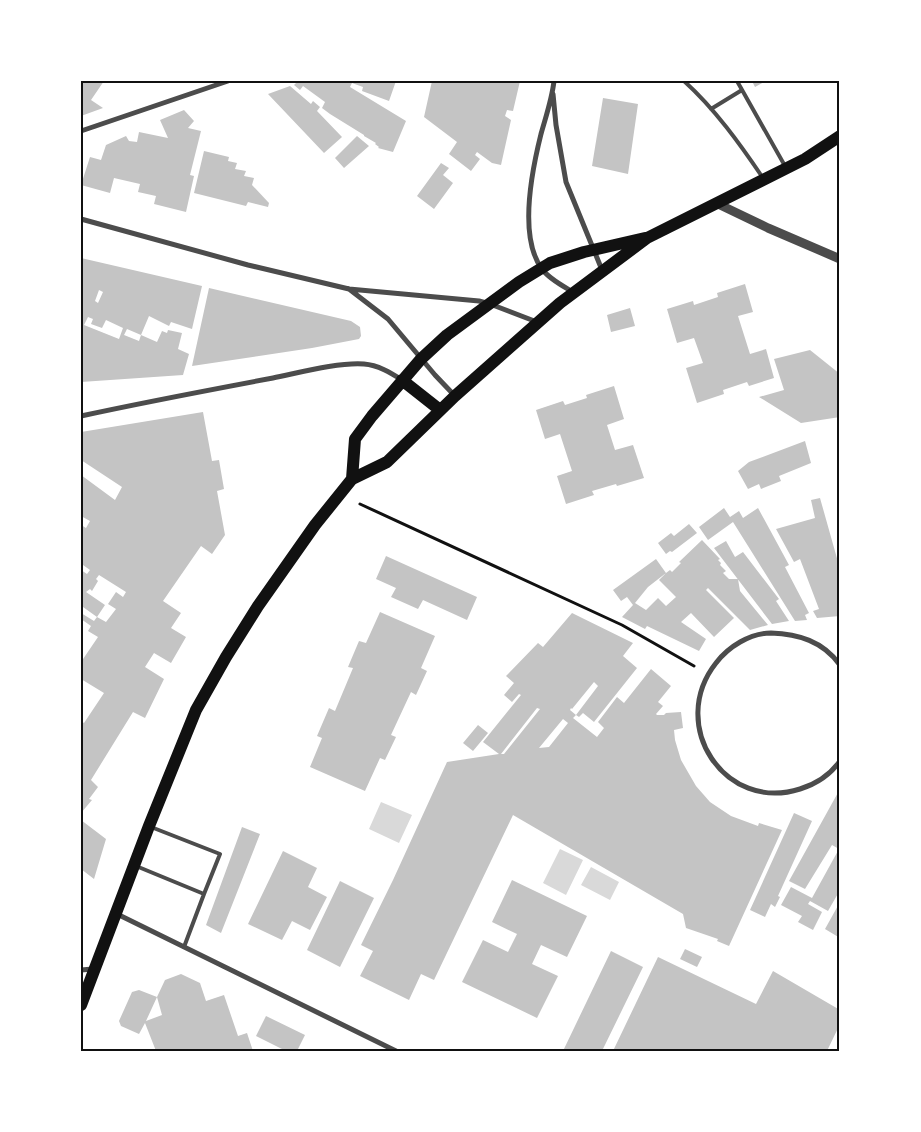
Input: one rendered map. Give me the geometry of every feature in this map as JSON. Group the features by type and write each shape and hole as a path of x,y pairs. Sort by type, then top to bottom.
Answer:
{"main road":[{"path":"81,1004 96,969 148,826 196,710 226,658 287,564 352,479 387,462 455,396 538,323 602,270 647,238 805,159 840,136"},
{"path":"352,479 355,439 421,358 447,335 550,263 593,250 647,238"},
{"path":"402,380 440,410"}],"street":[{"path":"81,132 228,81"},
{"path":"554,81 535,159 530,191 530,236 536,260 541,269 554,280 574,292"},
{"path":"553,91 556,124 566,182 602,270"},
{"path":"716,203 840,259"},
{"path":"81,219 248,265 349,289 460,298 490,304 538,323"},
{"path":"349,289 388,319 455,396"},
{"path":"81,416 260,380 352,365 364,364 381,368 402,380"},
{"path":"840,665 837,657 815,642 792,634 767,633 744,640 723,653 708,673 699,697 697,722 704,747 719,768 739,784 763,792 788,793 812,785 834,770 840,761"},
{"path":"116,914 396,1051"},
{"path":"81,970 96,969"}],"lane":[{"path":"684,81 711,109 744,149 764,180"},
{"path":"736,81 786,168"},
{"path":"711,109 742,90"},
{"path":"148,826 220,854 184,947"},
{"path":"134,865 204,894"}],"path":[{"path":"340,494 622,625 708,673"}],"shaded area":[{"path":"381,802 412,815 399,843 369,829"},
{"path":"560,849 583,860 566,895 543,883"},
{"path":"591,867 619,882 610,900 581,885"}],"building":[{"path":"81,81 104,81 91,100 103,108 81,116"},
{"path":"298,81 396,81 389,101 362,91 363,87 352,83 350,87 406,121 393,152 378,148 376,143 330,114 322,108 325,102 303,86 300,90 294,85"},
{"path":"432,81 520,81 513,111 507,110 505,116 511,120 501,165 492,163 477,152 475,155 480,159 471,171 449,154 457,142 424,117"},
{"path":"752,81 766,81 755,87"},
{"path":"290,86 311,104 313,101 320,107 317,111 342,137 324,153 268,94"},
{"path":"603,98 638,104 628,174 592,166"},
{"path":"184,110 194,121 188,128 201,131 190,175 194,176 186,212 154,204 156,196 138,192 140,184 114,178 110,193 81,185 90,157 101,160 106,145 126,136 129,141 137,142 139,132 168,138 160,120"},
{"path":"357,136 369,146 344,168 335,158"},
{"path":"204,151 229,157 228,161 237,163 235,169 246,171 244,176 254,178 252,185 269,203 268,207 248,202 246,206 194,193"},
{"path":"441,163 449,168 443,175 453,183 434,209 417,196"},
{"path":"81,258 202,286 192,329 171,322 169,326 149,316 141,335 157,342 162,331 167,333 168,330 182,333 178,349 189,354 183,375 81,382","holes":["99,290 103,292 98,303 95,301","88,317 93,319 91,324 102,328 106,320 123,328 119,339 84,325","127,329 141,335 139,341 124,335"]},
{"path":"745,284 753,312 738,316 750,354 766,349 774,378 749,386 747,382 723,390 724,394 697,403 686,368 703,363 694,338 677,343 667,309 693,301 694,305 718,297 717,293"},
{"path":"209,288 351,321 360,327 361,336 359,339 312,348 192,366"},
{"path":"630,308 635,326 611,332 607,315"},
{"path":"810,350 840,374 840,417 801,423 759,397 784,390 774,359"},
{"path":"614,386 624,419 607,425 615,450 633,445 644,478 592,491 594,495 566,504 557,476 572,471 560,434 545,439 536,410 563,401 565,405 587,398 586,395"},
{"path":"203,412 212,461 219,460 224,489 217,491 225,535 212,554 201,546 163,601 181,613 171,628 186,637 171,663 154,653 145,667 164,679 145,718 133,712 91,780 98,787 89,799 92,800 81,813 81,721 84,723 104,693 81,679 81,662 98,637 88,631 91,626 81,619 81,613 94,621 97,617 83,607 81,610 81,570 87,574 90,570 83,565 81,569 81,525 86,528 90,521 81,516 81,475 115,500 122,487 81,460 81,432","holes":["99,575 126,592 123,597 116,592 108,604 116,609 106,622 97,617 105,605 86,592 90,589 92,591"]},
{"path":"805,441 811,463 779,476 781,481 761,489 759,484 748,489 738,471 749,462"},
{"path":"820,498 840,569 840,616 817,618 813,611 819,609 800,559 794,562 776,529 815,518 811,500"},
{"path":"724,508 730,517 739,511 743,518 758,508 789,565 785,567 809,613 805,615 807,620 795,621 733,522 708,540 699,527"},
{"path":"689,524 697,533 672,552 670,551 666,554 658,543 671,533 674,536"},
{"path":"702,540 720,559 718,560 721,563 720,565 726,571 723,573 729,579 738,579 740,591 768,625 750,630 708,588 706,590 734,618 714,637 691,613 681,622 706,639 699,651 647,626 645,629 622,617 633,605 627,597 621,601 613,590 656,559 666,573 670,570 672,572 681,563 679,562","holes":["666,573 659,580 676,597 666,606 658,598 646,610 635,603 648,587"]},
{"path":"726,541 735,557 743,552 779,599 776,601 789,621 772,624 714,548"},
{"path":"386,556 477,597 467,620 423,600 418,609 391,597 396,588 376,579"},
{"path":"380,612 435,636 421,668 427,671 416,695 411,692 391,735 396,737 385,760 380,758 365,791 310,767 322,738 317,736 329,708 335,711 353,668 348,667 359,641 366,643"},
{"path":"572,613 633,643 623,656 637,668 594,722 583,713 579,717 576,715 573,718 597,737 604,728 598,722 617,697 624,703 651,669 671,686 658,702 663,706 656,714 664,715 666,713 681,712 683,728 674,730 675,740 681,760 696,786 710,802 731,816 758,826 759,823 782,830 729,946 717,941 718,939 686,928 683,914 513,815 434,980 421,974 409,1000 360,976 373,951 361,945 447,762 499,754 483,742 521,695 519,694 512,702 504,695 514,683 506,676 538,643 543,647","holes":["594,682 598,686 576,715 570,710 572,709","537,708 540,709 504,754 501,754","563,719 568,723 549,747 539,748"]},
{"path":"478,725 488,733 473,751 463,743"},
{"path":"840,789 840,890 828,911 810,901 808,904 822,912 813,930 798,922 802,916 781,905 791,887 812,898 839,849 832,845 805,889 789,881"},
{"path":"794,813 812,821 778,896 780,897 775,907 771,904 765,917 750,910"},
{"path":"81,820 106,839 94,879 81,869"},
{"path":"242,827 260,834 221,933 206,925"},
{"path":"283,851 317,868 308,887 327,897 310,930 292,921 282,940 248,924"},
{"path":"512,880 587,916 567,957 541,945 532,964 558,976 537,1018 462,982 483,940 508,952 517,934 492,922"},
{"path":"340,881 374,898 340,967 307,950"},
{"path":"840,902 840,938 825,929"},
{"path":"685,949 702,957 697,967 680,959"},
{"path":"611,951 643,967 602,1051 563,1051"},
{"path":"658,957 756,1004 773,971 840,1010 840,1024 827,1051 613,1051"},
{"path":"181,974 200,983 206,1001 224,995 238,1036 247,1033 253,1051 156,1051 145,1023 139,1034 121,1026 119,1021 132,992 139,990 157,997 165,980","holes":["157,997 162,1015 146,1021"]},
{"path":"266,1016 305,1035 297,1051 286,1051 256,1036"}]}
